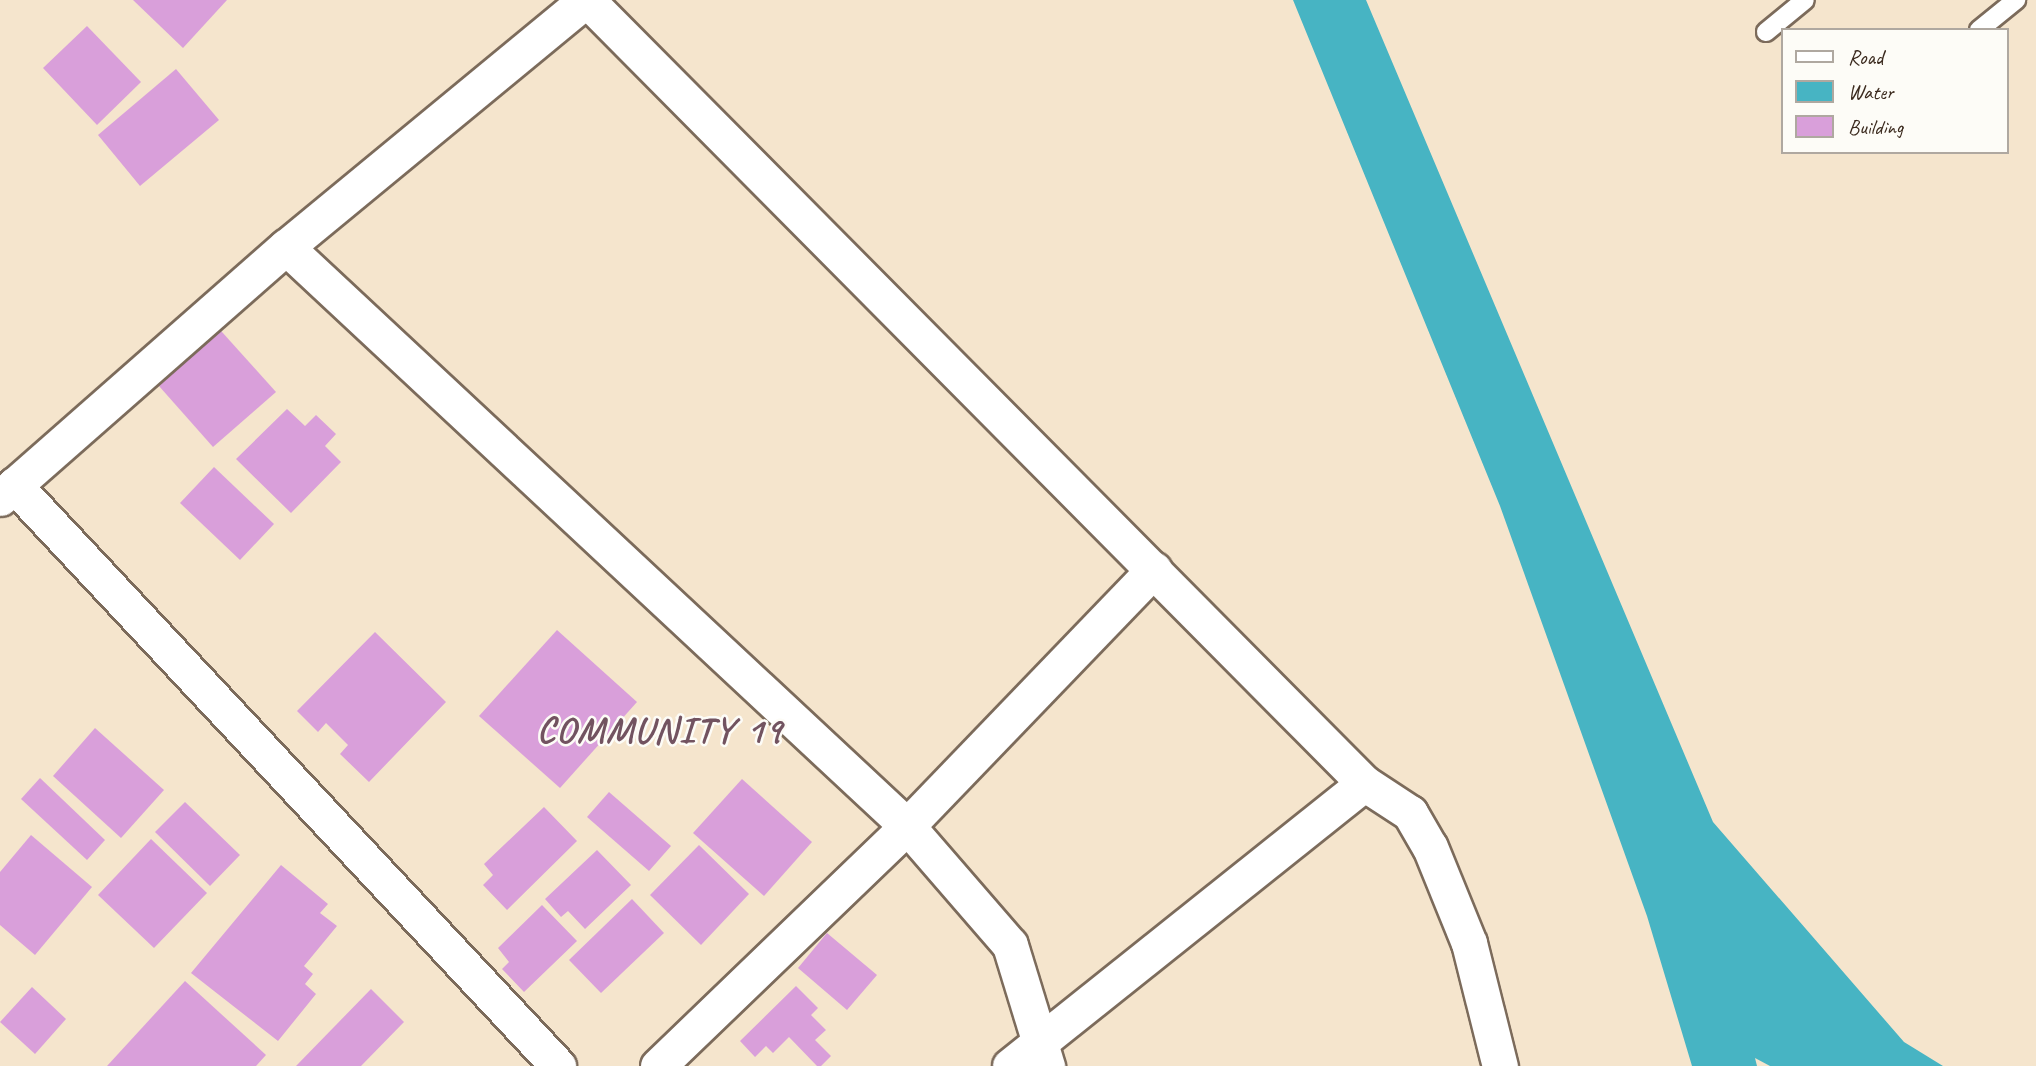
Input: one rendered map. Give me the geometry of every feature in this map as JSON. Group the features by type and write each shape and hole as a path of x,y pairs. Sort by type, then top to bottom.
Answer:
{"street":[{"path":"558,1066 7,491 286,247 587,0 1364,783 1410,813 1430,847 1469,943 1500,1066"},
{"path":"286,247 907,826 1010,945 1026,987 1043,1054"},
{"path":"658,1066 907,826 1154,569"},
{"path":"1010,1066 1043,1054 1364,783"}],"lane":[{"path":"1766,32 1805,0"},
{"path":"1981,28 2016,0"}],"water":[{"path":"1293,0 1366,0 1713,822 1904,1042 1943,1066 1770,1066 1755,1058 1757,1066 1692,1066 1647,916 1500,506"}],"building":[{"path":"133,0 227,0 183,48"},
{"path":"87,26 141,82 97,125 43,68"},
{"path":"176,69 219,120 140,186 98,135"},
{"path":"213,322 276,392 213,447 151,377"},
{"path":"287,409 305,426 316,415 336,434 325,446 341,462 291,513 236,459"},
{"path":"214,467 274,524 240,560 180,503"},
{"path":"557,630 637,702 560,788 479,716"},
{"path":"375,632 446,702 369,782 340,754 348,745 326,723 318,732 297,711"},
{"path":"95,728 164,790 121,838 53,776"},
{"path":"40,778 105,840 87,860 21,799"},
{"path":"742,779 812,842 764,896 693,833"},
{"path":"609,792 671,846 649,871 587,817"},
{"path":"185,802 240,855 210,886 155,832"},
{"path":"544,807 577,841 507,910 483,885 493,875 484,864"},
{"path":"31,835 92,887 35,955 0,925 0,872"},
{"path":"151,839 207,893 154,948 98,895"},
{"path":"699,845 749,894 701,945 650,895"},
{"path":"597,850 631,885 585,929 568,911 561,917 545,899"},
{"path":"281,865 328,904 320,913 337,926 304,966 313,974 305,984 316,994 278,1041 191,973"},
{"path":"632,899 664,933 601,993 569,960"},
{"path":"542,905 577,941 524,992 502,969 509,962 498,948"},
{"path":"827,933 877,975 847,1010 798,968"},
{"path":"185,981 266,1055 256,1066 107,1066"},
{"path":"796,986 818,1008 811,1015 826,1030 815,1040 831,1056 821,1066 817,1066 789,1037 773,1053 766,1046 755,1057 740,1041"},
{"path":"32,987 66,1019 35,1054 0,1022"},
{"path":"371,989 404,1022 361,1066 296,1066"}],"district":[{"name":"COMMUNITY 19","path":"660,730"}]}
